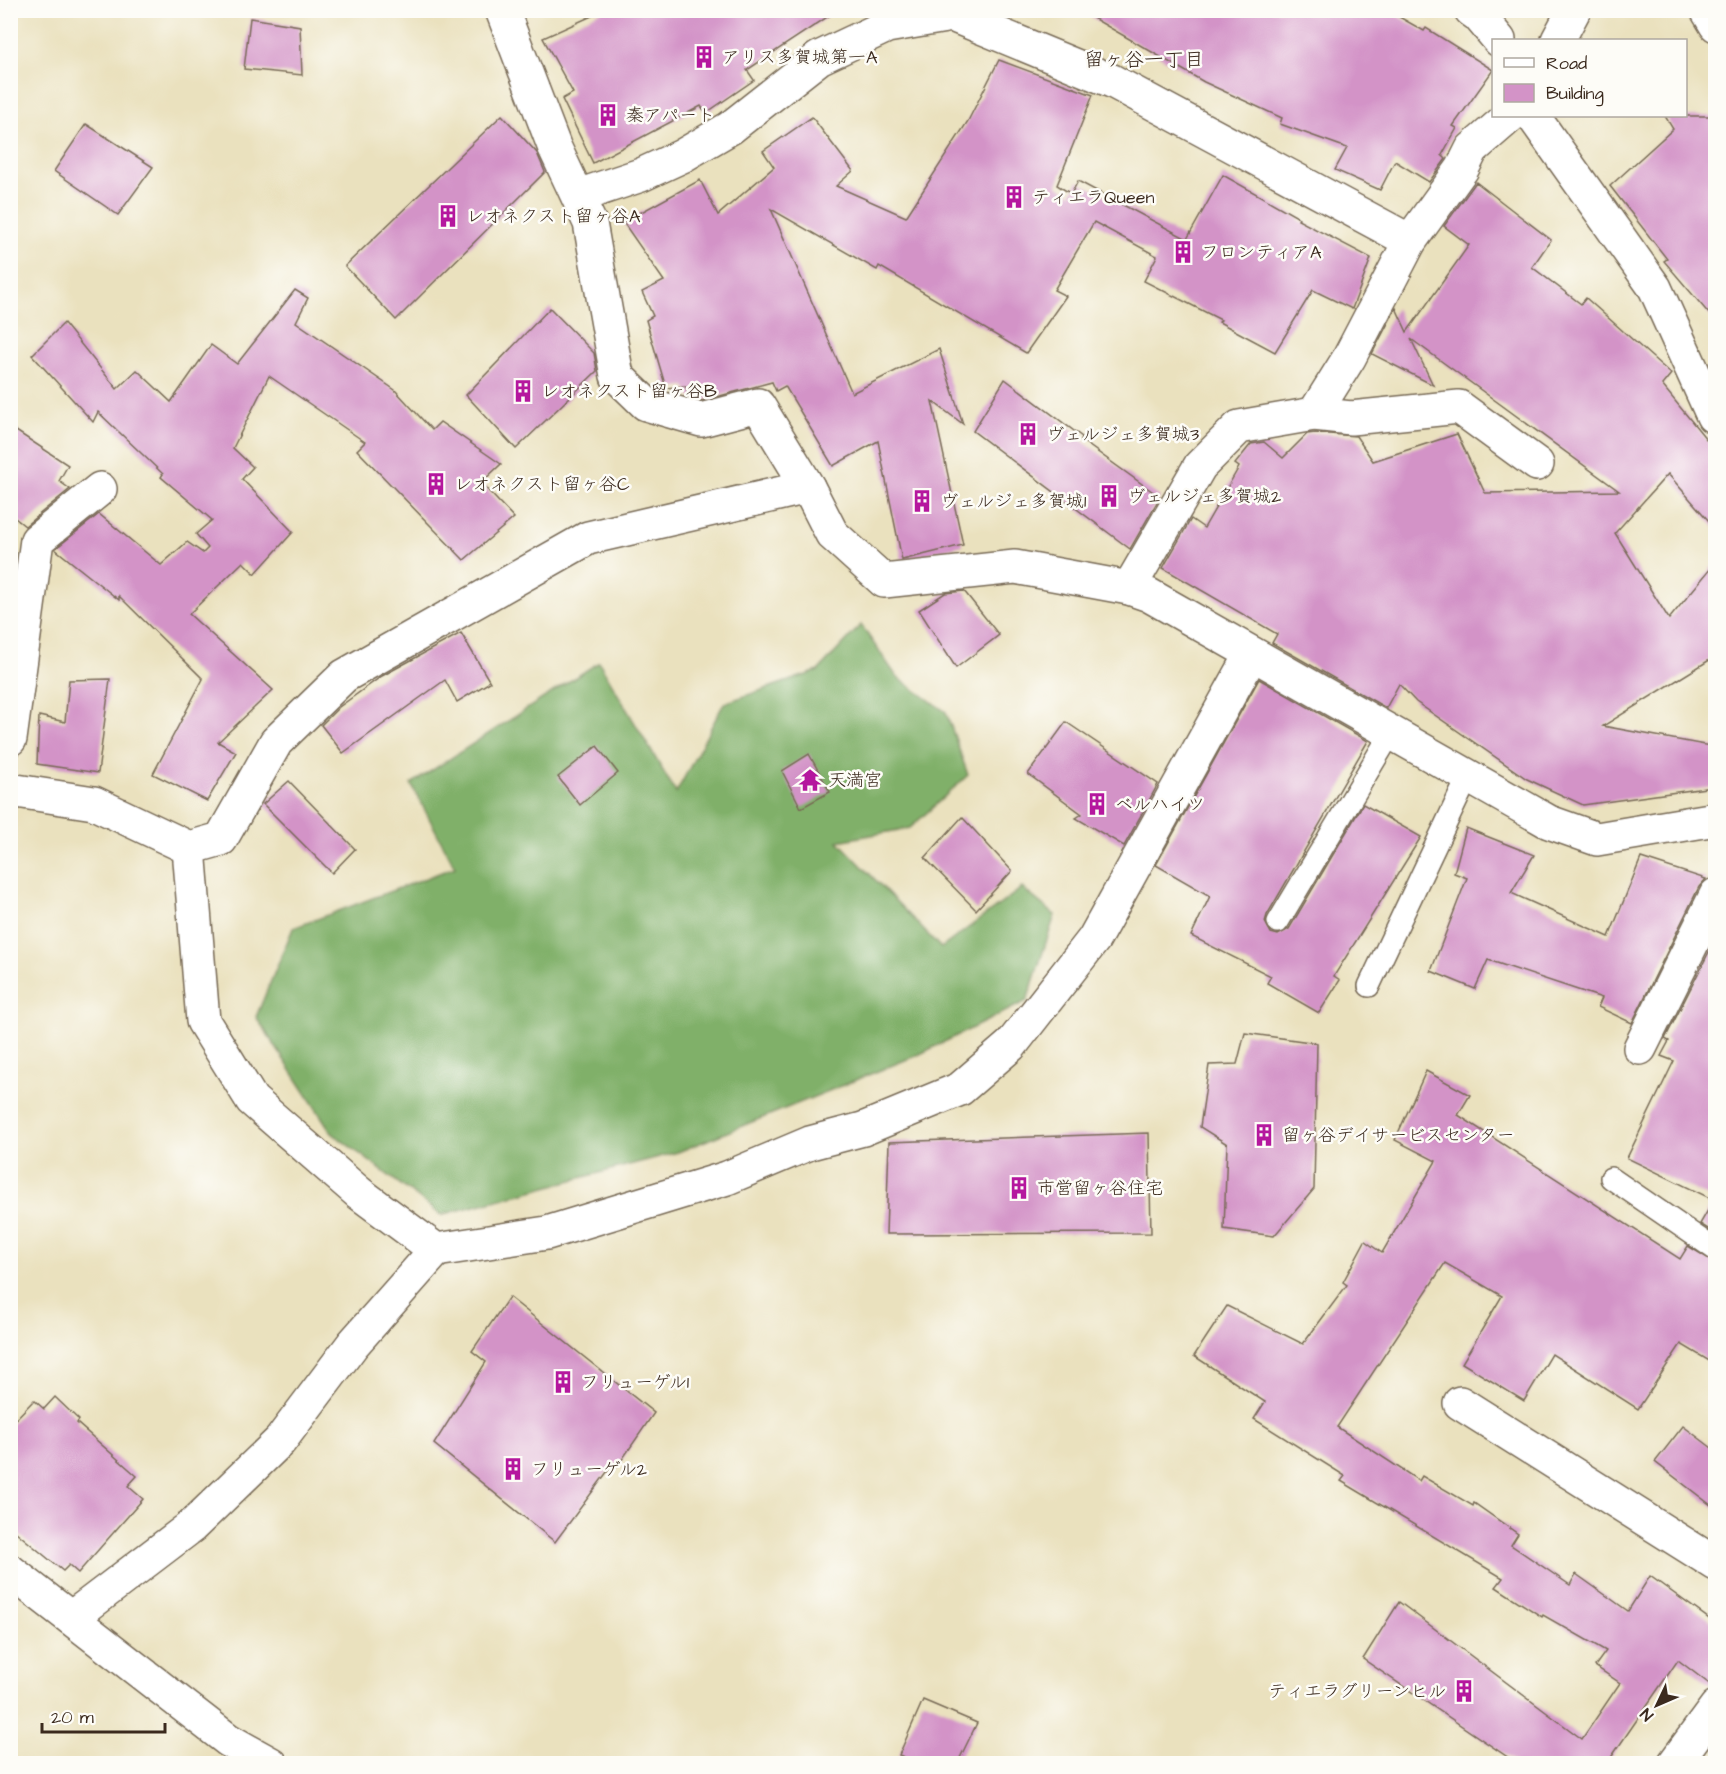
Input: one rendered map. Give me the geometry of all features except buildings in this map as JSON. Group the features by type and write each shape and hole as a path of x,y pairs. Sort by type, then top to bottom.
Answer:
{"street":[{"path":"502,10 554,146 591,223 617,376 646,404 701,420 758,405 808,487 832,534 884,581 1015,567 1129,588 1149,595 1549,822 1597,839 1716,819"},
{"path":"1471,10 1498,39"},
{"path":"1559,39 1574,10"},
{"path":"1707,10 1716,25"},
{"path":"578,196 641,175 682,156 730,128 819,58 887,26 952,13 1112,81 1410,240"},
{"path":"1314,414 1349,358 1410,240 1462,169 1472,149 1509,117"},
{"path":"1534,117 1655,288 1713,416"},
{"path":"1129,588 1200,466 1239,427 1314,414 1351,418 1459,407 1537,464"},
{"path":"10,790 94,803 189,848 221,838 276,742 344,676 588,538 808,487"},
{"path":"10,739 37,540 100,489"},
{"path":"71,1618 192,1526 280,1441 353,1344 436,1250 547,1233 727,1178 810,1143 863,1129 960,1089 1011,1046 1094,939 1252,654"},
{"path":"189,848 203,1021 252,1100 359,1193 436,1250"},
{"path":"1640,1048 1716,895"},
{"path":"1460,1403 1716,1564"},
{"path":"10,1571 228,1740 271,1764"},
{"path":"1674,1764 1716,1707"}],"lane":[{"path":"1278,922 1391,733"},
{"path":"1369,986 1468,777"},
{"path":"1611,1178 1716,1250"}],"green space":[{"path":"861,625 897,677 946,712 968,775 910,828 838,841 941,948 1022,888 1055,915 1027,1001 920,1054 678,1152 441,1215 332,1133 256,1017 293,928 455,867 411,784 599,662 676,793 724,703 818,671"}],"place":[{"name":"アリス多賀城第一A","path":"704,57"},
{"name":"秦アパート","path":"608,115"},
{"name":"ティエラQueen","path":"1014,197"},
{"name":"レオネクスト留ヶ谷A","path":"448,216"},
{"name":"フロンティアA","path":"1183,252"},
{"name":"レオネクスト留ヶ谷B","path":"523,391"},
{"name":"ヴェルジェ多賀城3","path":"1028,434"},
{"name":"レオネクスト留ヶ谷C","path":"436,484"},
{"name":"ヴェルジェ多賀城2","path":"1109,496"},
{"name":"ヴェルジェ多賀城1","path":"922,501"},
{"name":"天満宮","path":"810,780"},
{"name":"ベルハイツ","path":"1097,804"},
{"name":"留ヶ谷デイサービスセンター","path":"1264,1135"},
{"name":"市営留ヶ谷住宅","path":"1019,1188"},
{"name":"フリューゲル1","path":"563,1382"},
{"name":"フリューゲル2","path":"513,1469"},
{"name":"ティエラグリーンヒル","path":"1464,1691"}],"district":[{"name":"留ヶ谷一丁目","path":"1144,59"}]}
